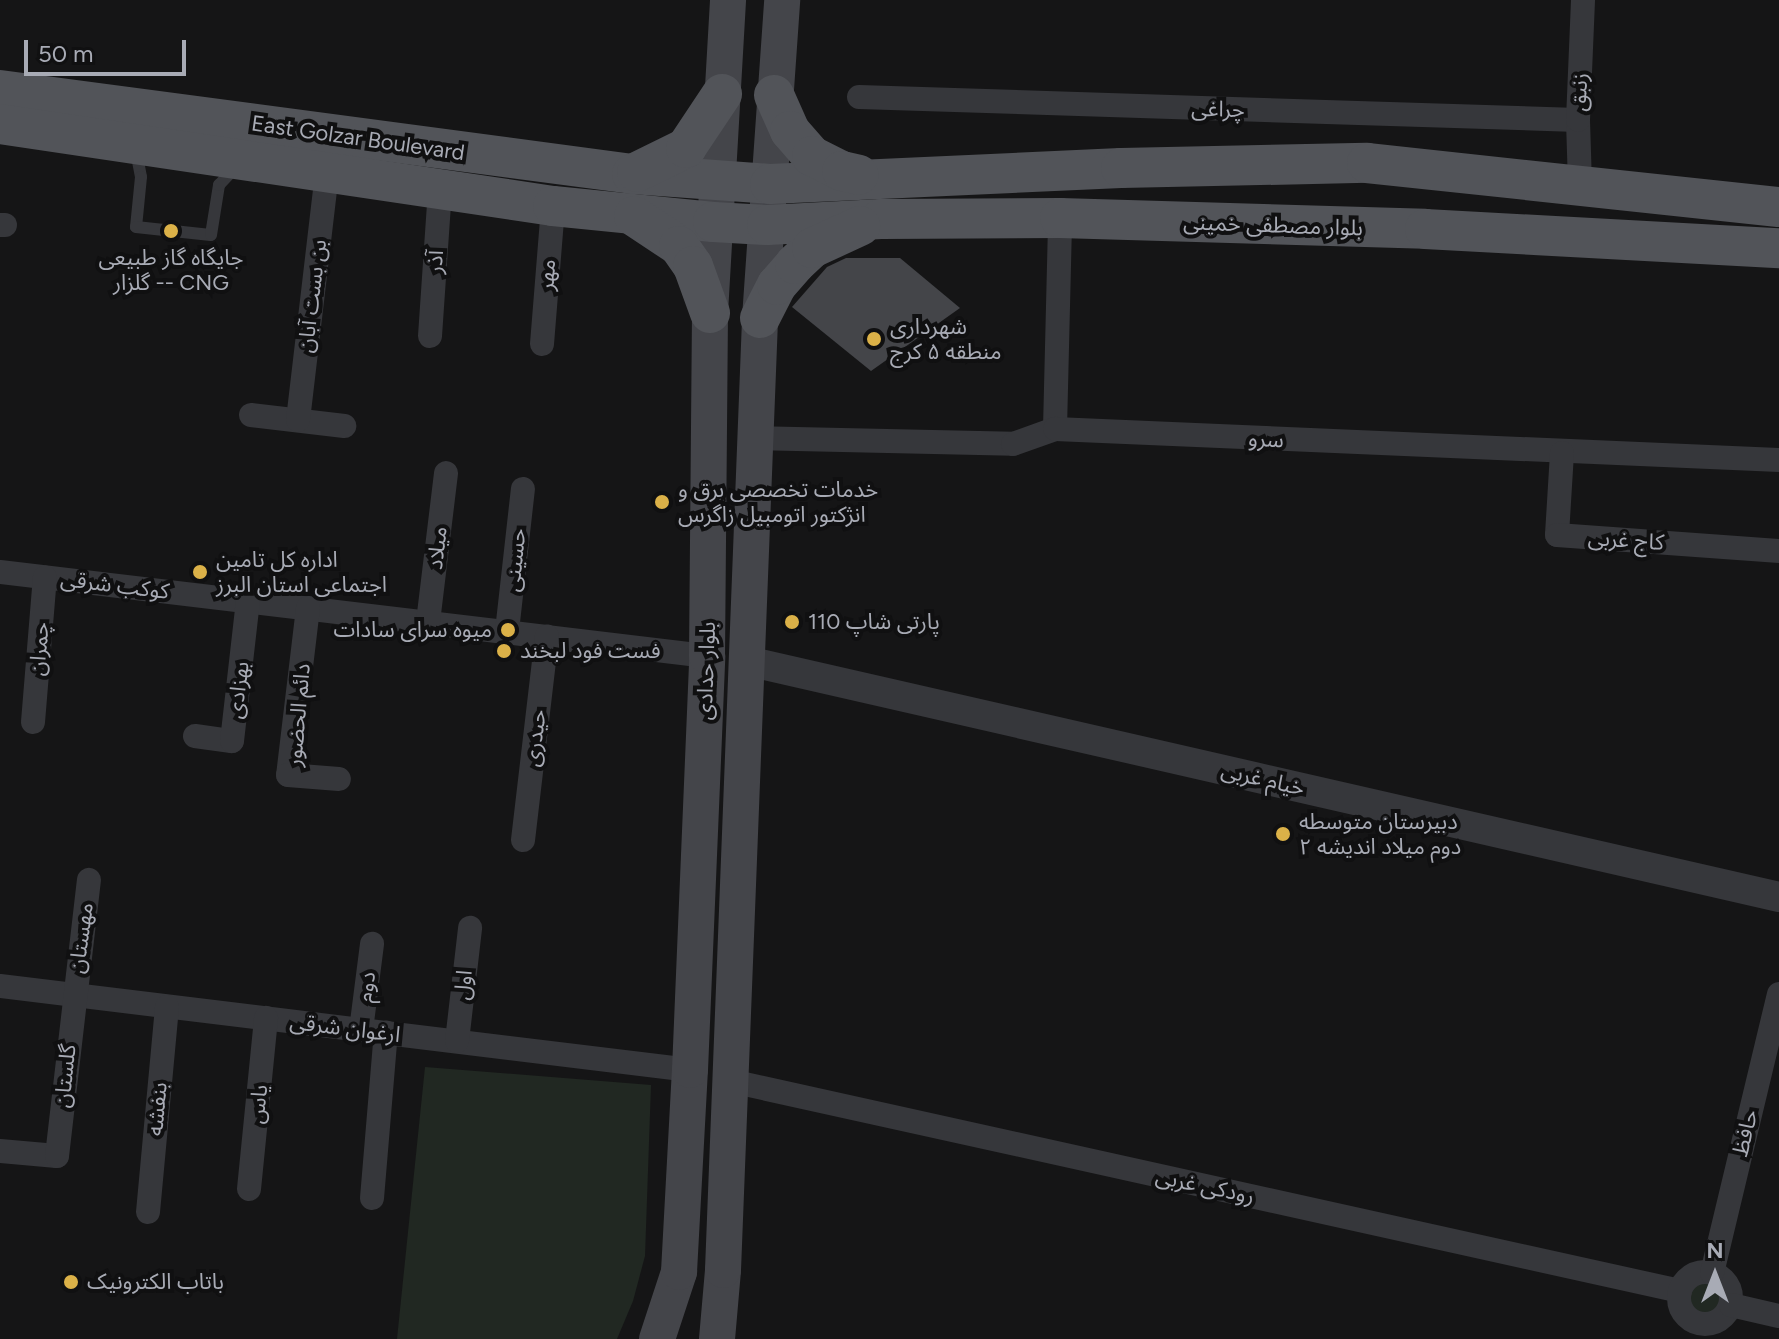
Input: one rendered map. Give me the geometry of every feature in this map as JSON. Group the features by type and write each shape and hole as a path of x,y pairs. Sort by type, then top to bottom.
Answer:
{"main road":[{"name":"بلوار حدادی","path":"657,1339 679,1272 690,1070 707,656 713,222 728,0"},
{"name":"بلوار حدادی","path":"717,1339 731,1081 760,318 782,0"},
{"name":"East Golzar Boulevard","path":"0,90 632,174 770,184"},
{"path":"632,174 668,160 686,148 722,94"},
{"path":"774,95 790,131 812,156 842,171 883,180"},
{"name":"East Golzar Boulevard","path":"0,124 553,206 767,225"},
{"path":"1298,164 1324,178 1333,194 1333,205 1327,214 1299,225"},
{"path":"770,184 1298,164 1429,167 1779,207"},
{"path":"1425,229 1405,215 1397,203 1396,193 1404,180 1429,167"},
{"path":"631,214 679,246 693,266 710,313"},
{"name":"بلوار مصطفی خمینی","path":"767,225 881,219 1060,218 1425,229 1779,248"},
{"path":"760,318 777,285 812,248 881,219"}],"street":[{"name":"زنبق","path":"1580,184 1578,120 1583,0"},
{"name":"چراغی","path":"859,97 1578,120"},
{"name":"بن بست آبان","path":"298,420 327,172"},
{"name":"آذر","path":"430,336 440,189"},
{"name":"مهر","path":"542,344 553,206"},
{"path":"1055,429 1060,218"},
{"path":"251,415 344,426"},
{"name":"سرو","path":"755,438 1013,444 1055,429 1779,460"},
{"name":"کاج غربی","path":"1562,453 1557,535 1779,551"},
{"name":"میلاد","path":"428,622 446,473"},
{"name":"حسینی","path":"507,631 523,489"},
{"name":"کوکب شرقی","path":"0,572 707,656"},
{"name":"چمران","path":"33,722 45,577"},
{"name":"بهزادی","path":"195,736 232,741 248,601"},
{"name":"دائم الحضور","path":"308,608 288,775 339,779"},
{"name":"حیدری","path":"523,840 547,636"},
{"name":"خیام غربی","path":"747,661 1779,897"},
{"name":"مهستان","path":"74,995 89,880"},
{"name":"اول","path":"457,1041 470,928"},
{"name":"دوم","path":"361,1030 372,944"},
{"name":"ارغوان شرقی","path":"0,986 690,1070"},
{"name":"حافظ","path":"1712,1273 1779,994"},
{"name":"گلستان","path":"0,1151 57,1156 74,995"},
{"name":"بنفشه","path":"148,1212 167,1007"},
{"name":"یاس","path":"249,1189 266,1018"},
{"path":"372,1198 386,1033"},
{"name":"رودکی غربی","path":"731,1081 1680,1291"},
{"path":"1712,1273 1729,1287 1731,1305 1722,1318 1697,1331 1685,1314 1680,1291 1690,1276 1712,1273"},
{"path":"1731,1305 1779,1316"}],"lane":[{"path":"134,144 141,177 136,227 211,235 219,185 243,160"}],"shaded area":[{"path":"425,1067 651,1085 645,1256 633,1301 617,1339 397,1339"},
{"path":"1705,1277 1720,1283 1726,1298 1720,1313 1705,1319 1690,1313 1684,1298 1690,1283"}],"building":[{"name":"شهرداری منطقه ۵ کرج","path":"846,258 900,258 960,308 871,371 792,307 827,267"}],"place":[{"name":"جایگاه گاز طبیعی گلزار -- CNG","path":"171,231"},
{"name":"شهرداری منطقه ۵ کرج","path":"874,339"},
{"name":"خدمات تخصصی برق و انژکتور اتومبیل زاگرس","path":"662,502"},
{"name":"اداره کل تامین اجتماعی استان البرز","path":"200,572"},
{"name":"پارتی شاپ 110","path":"792,622"},
{"name":"میوه سرای سادات","path":"508,630"},
{"name":"فست فود لبخند","path":"504,651"},
{"name":"دبیرستان متوسطه دوم میلاد اندیشه ۲","path":"1283,834"},
{"name":"باتاب الکترونیک","path":"71,1282"}]}
